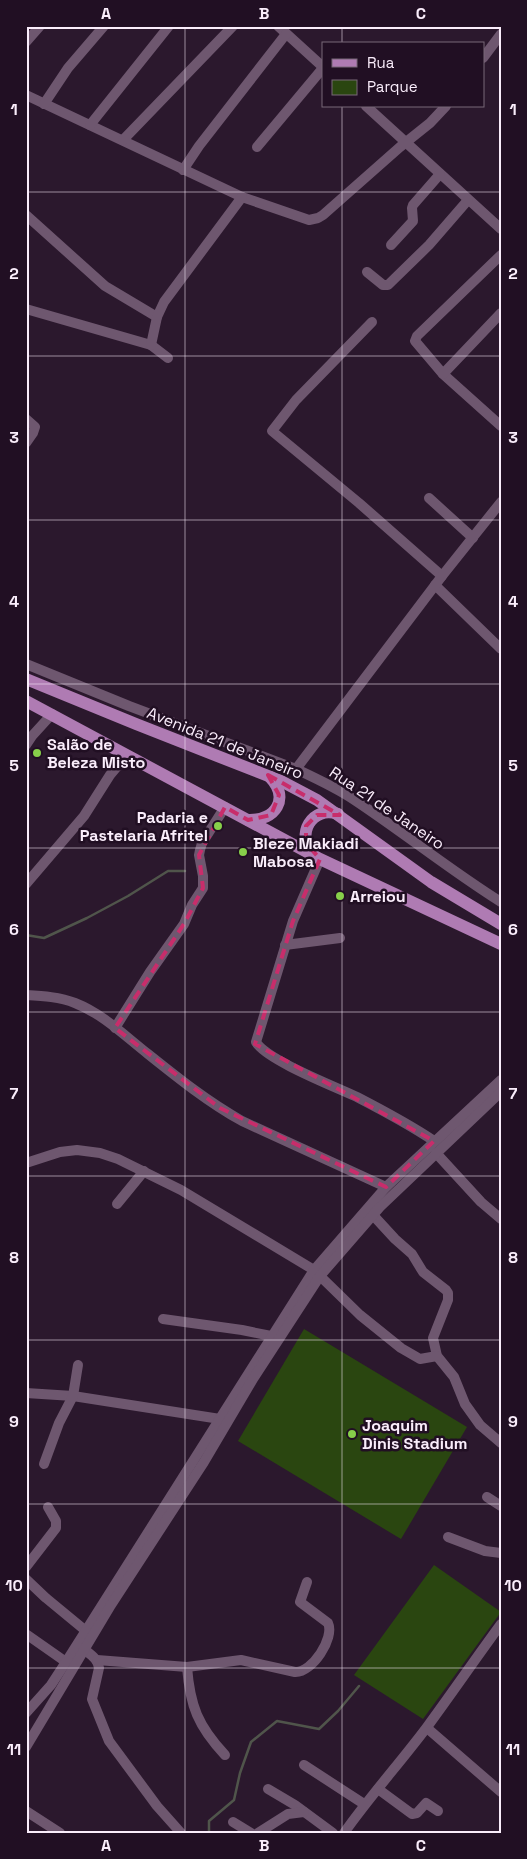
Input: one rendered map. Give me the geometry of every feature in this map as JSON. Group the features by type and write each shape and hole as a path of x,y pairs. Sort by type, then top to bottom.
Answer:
{"main road":[{"name":"Avenida 21 de Janeiro","path":"26,679 268,775 317,800 430,882 501,924"},
{"path":"26,701 317,857 499,943"},
{"path":"248,820 264,819 271,815 279,802 278,787 268,775"},
{"path":"317,857 306,842 306,826 317,815 325,812 340,815"}],"street":[{"path":"26,42 40,26"},
{"path":"44,104 68,68 104,26"},
{"path":"90,126 169,26"},
{"path":"123,140 234,26"},
{"path":"278,26 322,67"},
{"path":"183,170 198,146 286,34"},
{"path":"484,57 501,34"},
{"path":"257,146 322,69"},
{"path":"26,95 242,197 309,220 318,218 430,123 444,108"},
{"path":"368,108 501,229"},
{"path":"391,245 413,222 413,205 440,174"},
{"path":"151,345 157,317 170,294 242,197"},
{"path":"367,272 383,285 388,285 429,245 468,200"},
{"path":"26,215 60,244 89,274 105,286 157,317"},
{"path":"501,255 415,339 416,343 442,374 501,426"},
{"path":"26,309 151,345 168,358"},
{"path":"442,374 501,312"},
{"path":"372,322 296,400 272,431 359,503 442,576"},
{"path":"26,420 35,427 26,443"},
{"path":"429,498 473,538"},
{"path":"296,769 435,585 501,502"},
{"path":"435,585 501,649"},
{"name":"Rua 21 de Janeiro","path":"26,664 129,706 296,769 353,799 459,875 501,902"},
{"path":"28,738 52,714"},
{"path":"26,884 84,816 110,775 126,756"},
{"path":"115,1028 150,972 184,924 192,905 203,888 200,850 202,843 225,807"},
{"path":"317,857 285,945 276,981 256,1040 257,1046 306,1075 354,1096 408,1124 434,1141"},
{"path":"471,907 501,919"},
{"path":"285,945 340,938"},
{"path":"26,995 47,996 75,1003 95,1013 191,1089 220,1108 242,1121 386,1187"},
{"path":"26,1713 50,1685 66,1662 271,1336 317,1273 386,1187 501,1080"},
{"path":"26,1747 111,1605 204,1462 317,1273 372,1214 501,1092"},
{"path":"26,1163 60,1152 77,1150 100,1153 144,1171 218,1212 317,1273 360,1315 401,1348 420,1359 437,1356"},
{"path":"436,1154 481,1202 501,1218"},
{"path":"117,1204 144,1171"},
{"path":"372,1214 412,1254 423,1272 443,1286 448,1293 448,1300 433,1338 437,1356 454,1377 465,1404 480,1425 501,1444"},
{"path":"163,1319 271,1336"},
{"path":"44,1464 59,1423 73,1396 78,1365"},
{"path":"26,1393 73,1396 220,1419"},
{"path":"487,1497 501,1506"},
{"path":"26,1567 56,1528 56,1521 48,1507"},
{"path":"448,1537 485,1551 501,1553"},
{"path":"26,1579 86,1631"},
{"path":"85,1650 97,1660 187,1667 241,1660 298,1672 307,1669 319,1656 328,1637 330,1627 328,1623 300,1602 307,1582"},
{"path":"344,1833 364,1804 427,1728 501,1624"},
{"path":"26,1634 66,1662"},
{"path":"97,1660 99,1668 92,1699 109,1741 157,1806 181,1833"},
{"path":"187,1667 189,1693 198,1718 209,1736 226,1756"},
{"path":"427,1728 501,1792"},
{"path":"304,1764 364,1804"},
{"path":"268,1789 333,1833"},
{"path":"378,1789 412,1814 417,1813 426,1803 438,1811"},
{"path":"26,1811 60,1833"},
{"path":"258,1833 288,1814 304,1812"},
{"path":"233,1822 252,1833"}],"highlighted area":[{"path":"268,775 340,815 317,815 306,826 306,843 320,859 293,921 255,1044 434,1141 386,1187 220,1108 115,1028 184,924 203,888 199,855 225,807 248,820 271,815 279,795"}],"green space":[{"name":"Joaquim Dinis Stadium","path":"304,1329 467,1427 401,1539 238,1441"},
{"path":"434,1565 501,1612 423,1719 354,1675"}],"waterway":[{"path":"26,935 44,938 128,896 168,871 185,871"},
{"path":"209,1833 209,1821 234,1800 240,1773 251,1742 277,1721 319,1729 338,1711 359,1686"}],"place":[{"name":"Salão de Beleza Misto","path":"37,753"},
{"name":"Padaria e Pastelaria Afritel","path":"218,826"},
{"name":"Bleze Makiadi Mabosa","path":"243,852"},
{"name":"Arreiou","path":"340,896"},
{"name":"Joaquim Dinis Stadium","path":"352,1434"}]}
